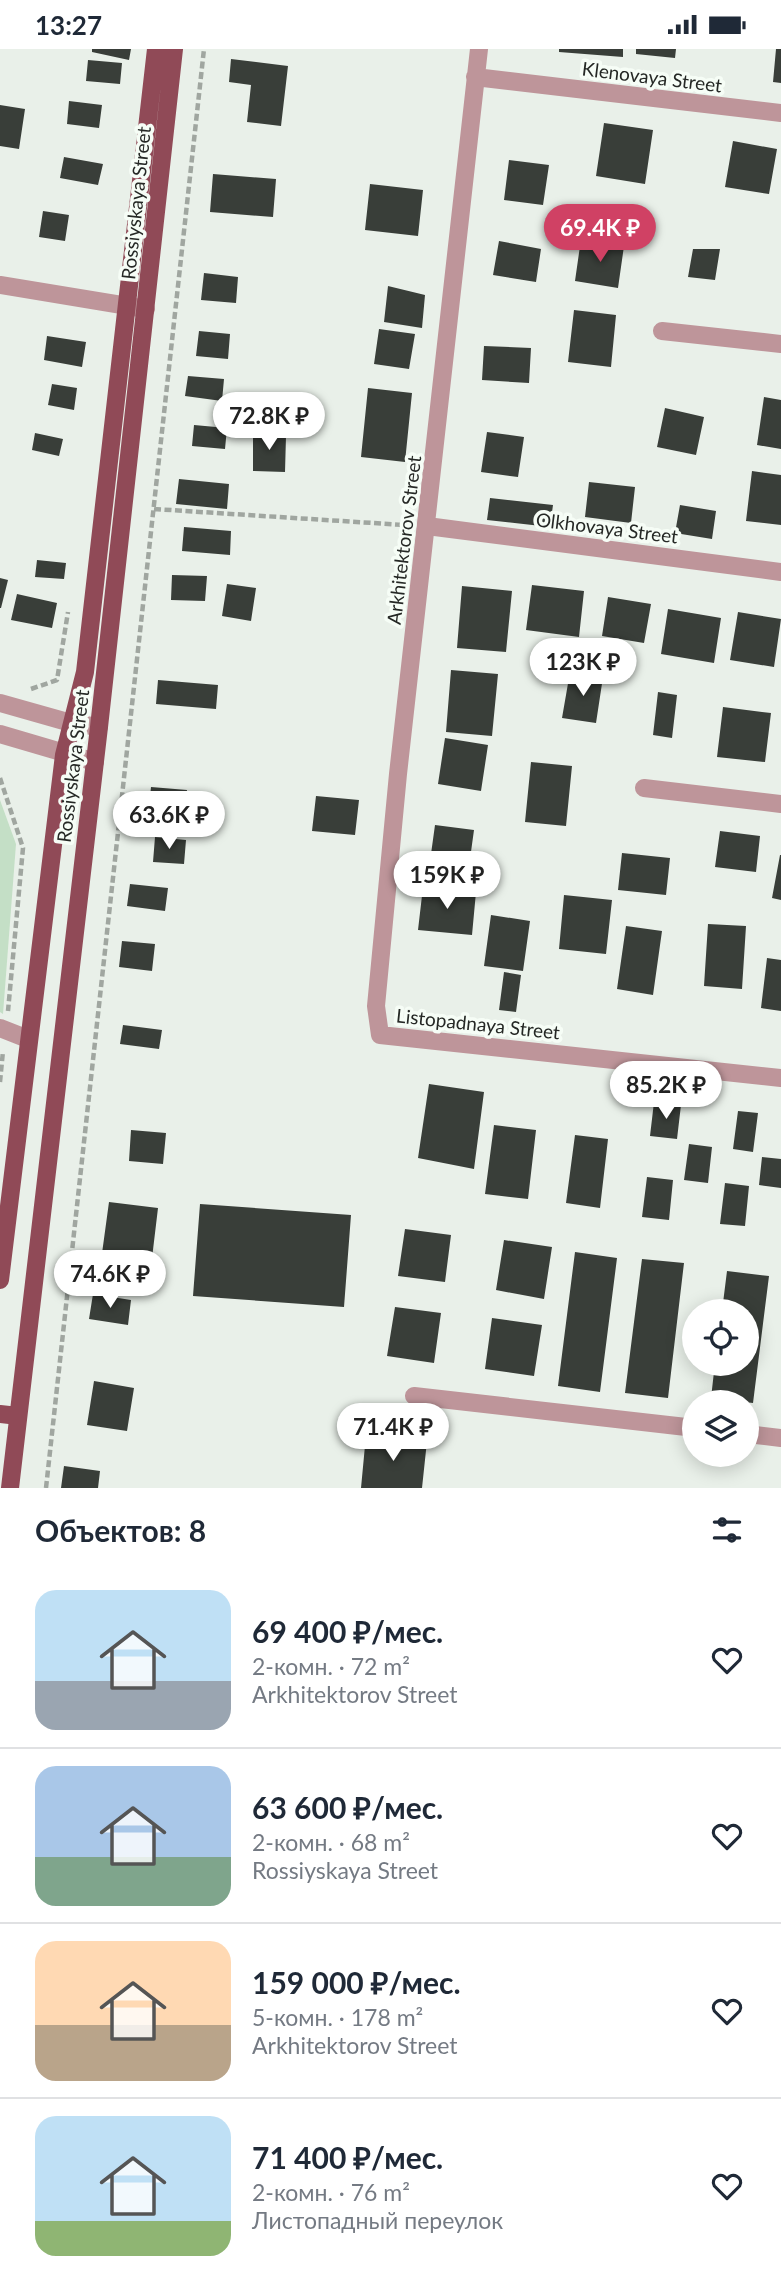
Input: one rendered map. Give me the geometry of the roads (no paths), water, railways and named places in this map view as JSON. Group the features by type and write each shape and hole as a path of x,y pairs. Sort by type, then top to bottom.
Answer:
{"main road":[{"name":"Rossiyskaya Street","path":"0,1280 27,1039 64,755 85,672 156,49"},
{"name":"Rossiyskaya Street","path":"10,1488 9,1415 95,762 174,49"}],"street":[{"name":"Arkhitektorov Street","path":"380,1035 376,1006 398,774 479,49"},
{"name":"Klenovaya Street","path":"475,77 781,113"},
{"path":"0,285 146,309"},
{"path":"662,331 781,344"},
{"name":"Olkhovaya Street","path":"427,526 781,572"},
{"path":"0,703 71,723 99,727"},
{"path":"0,734 95,762"},
{"path":"643,788 781,804"},
{"path":"3,1030 27,1039"},
{"name":"Listopadnaya Street","path":"380,1035 781,1078"},
{"path":"414,1396 682,1427"},
{"path":"759,1435 781,1438"}]}
